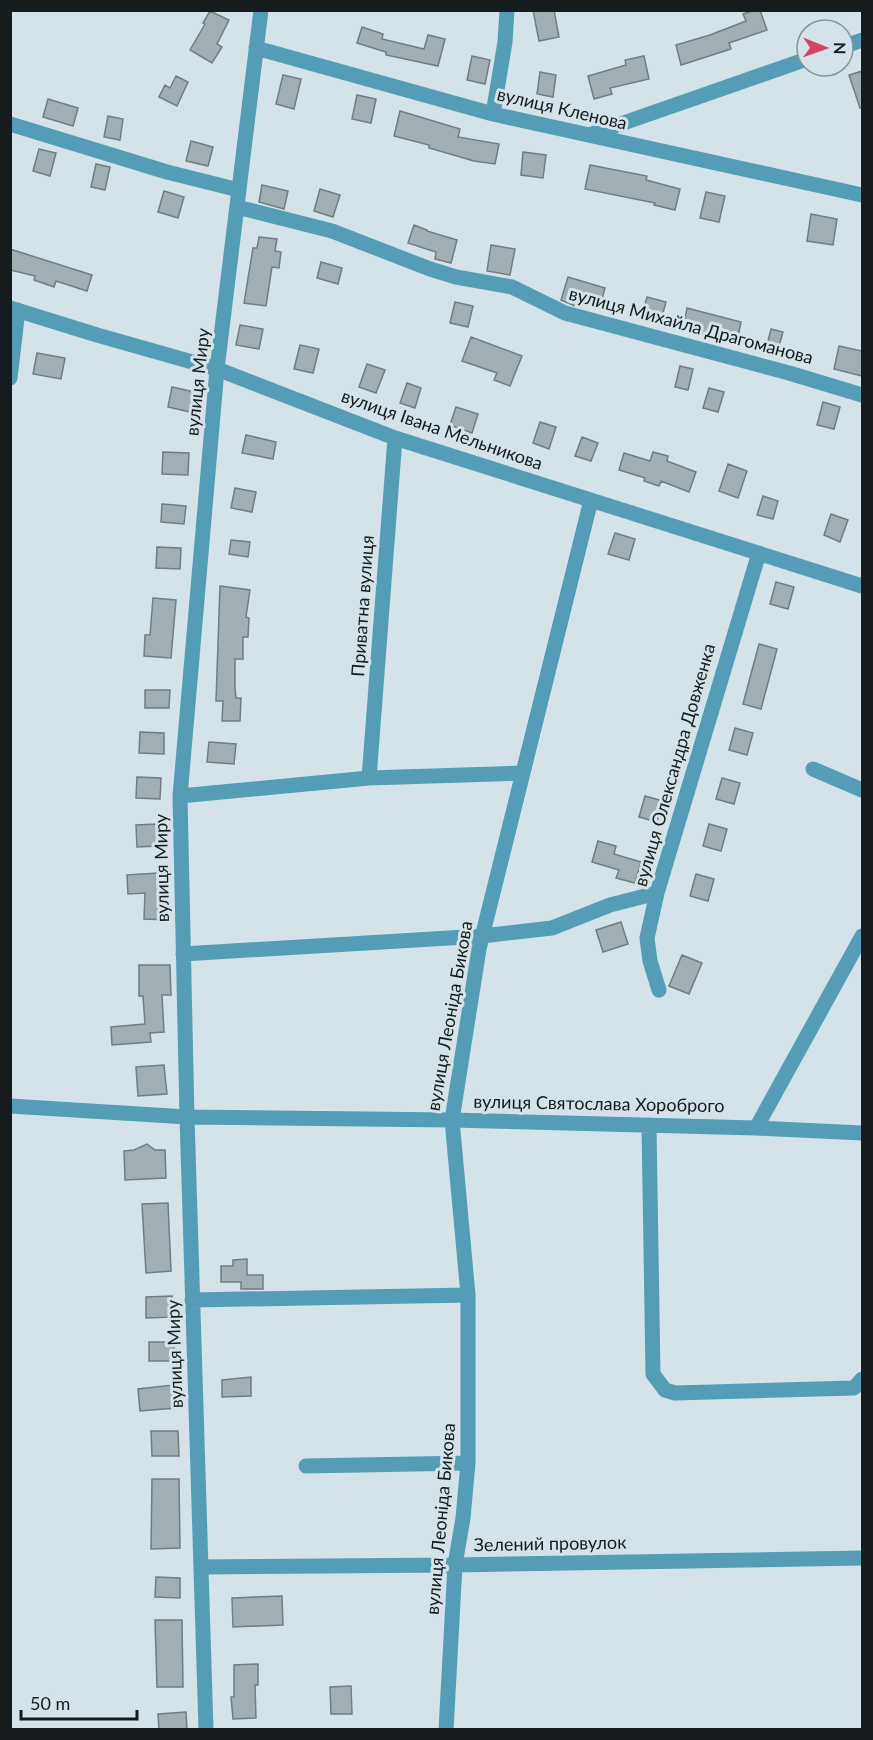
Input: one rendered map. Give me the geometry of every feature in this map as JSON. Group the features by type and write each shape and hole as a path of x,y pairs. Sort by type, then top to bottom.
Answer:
{"street":[{"name":"вулиця Миру","path":"206,1730 192,1300 180,796 218,369 261,10"},
{"path":"493,114 505,42 507,10"},
{"name":"вулиця Кленова","path":"256,48 493,114 862,195"},
{"path":"589,135 795,63"},
{"path":"10,124 167,172 239,189"},
{"name":"вулиця Михайла Драгоманова","path":"237,207 332,231 456,277 512,287 565,313 862,395"},
{"path":"10,378 14,309"},
{"name":"вулиця Івана Мельникова","path":"14,309 218,369 395,438 862,586"},
{"name":"Приватна вулиця","path":"369,778 395,438"},
{"name":"вулиця Леоніда Бикова","path":"446,1730 455,1565 464,1518 468,1463 468,1295 452,1120 482,936 591,500"},
{"name":"вулиця Олександра Довженка","path":"659,990 650,962 647,938 657,893 759,553"},
{"path":"813,769 862,790"},
{"path":"180,796 369,778 523,773"},
{"path":"183,954 482,936 552,928 610,906 657,893"},
{"path":"756,1128 862,936"},
{"name":"вулиця Святослава Хороброго","path":"10,1106 187,1117 452,1120 862,1133"},
{"path":"649,1125 653,1374 665,1390 675,1394 854,1388 862,1379"},
{"path":"192,1300 468,1295"},
{"path":"306,1466 468,1463"},
{"name":"Зелений провулок","path":"201,1567 862,1558"}],"building":[{"path":"533,10 554,10 559,37 539,41"},
{"path":"760,10 767,30 729,43 731,49 681,65 676,45 746,21 743,14"},
{"path":"210,11 229,20 217,44 222,47 212,63 190,50"},
{"path":"362,27 383,34 382,39 424,49 428,35 445,39 438,66 386,55 386,52 357,43"},
{"path":"472,56 490,60 485,84 467,80"},
{"path":"644,56 649,79 610,88 612,94 594,99 588,76 626,65 625,60"},
{"path":"862,71 862,108 860,108 850,78 855,78 855,73"},
{"path":"540,72 556,75 553,97 537,94"},
{"path":"283,75 301,79 294,109 276,104"},
{"path":"176,76 188,82 177,106 159,97 165,85 170,88"},
{"path":"357,95 376,99 371,123 352,119"},
{"path":"48,99 78,108 73,126 43,117"},
{"path":"400,111 460,129 458,137 499,144 495,164 474,161 429,148 429,145 394,136"},
{"path":"108,116 123,119 120,140 104,137"},
{"path":"191,141 213,147 208,166 186,161"},
{"path":"39,149 56,153 50,176 33,171"},
{"path":"523,152 546,155 543,178 521,175"},
{"path":"96,164 110,167 105,190 91,187"},
{"path":"590,165 647,176 646,180 680,189 675,210 654,205 655,203 585,189"},
{"path":"262,185 288,191 284,209 259,202"},
{"path":"320,189 340,195 333,217 314,211"},
{"path":"164,191 184,197 178,218 158,212"},
{"path":"706,192 725,196 719,222 700,218"},
{"path":"811,214 837,219 833,245 807,241"},
{"path":"414,225 457,240 451,263 435,259 436,252 408,243"},
{"path":"259,237 277,239 275,251 281,252 279,268 272,267 266,306 244,303 253,248 257,248"},
{"path":"491,245 515,249 510,275 487,271"},
{"path":"10,249 92,275 87,291 56,281 54,287 34,280 35,276 10,270"},
{"path":"321,262 342,268 338,284 317,278"},
{"path":"568,277 605,288 600,306 577,300 575,306 561,300"},
{"path":"647,297 666,302 660,324 641,319"},
{"path":"455,302 473,306 468,327 450,323"},
{"path":"687,308 741,322 737,342 683,330"},
{"path":"240,325 263,329 259,349 236,345"},
{"path":"771,329 783,332 778,349 767,345"},
{"path":"471,337 522,356 510,386 494,380 497,373 462,361"},
{"path":"300,345 319,349 313,373 294,369"},
{"path":"839,346 862,351 862,376 834,369"},
{"path":"37,353 65,358 61,379 33,374"},
{"path":"367,364 385,370 376,393 359,387"},
{"path":"680,366 693,369 688,390 675,387"},
{"path":"407,383 421,388 415,408 400,403"},
{"path":"172,387 195,392 190,412 168,407"},
{"path":"709,388 724,392 718,412 703,408"},
{"path":"823,402 840,407 834,429 817,425"},
{"path":"456,407 478,414 472,433 450,425"},
{"path":"540,422 556,427 549,449 533,443"},
{"path":"246,435 276,442 273,459 242,453"},
{"path":"582,437 598,443 591,461 575,456"},
{"path":"163,452 189,453 188,475 162,474"},
{"path":"653,452 668,456 667,461 696,472 689,492 661,481 659,486 644,481 645,478 619,470 624,453 650,461"},
{"path":"728,464 747,471 738,498 719,491"},
{"path":"235,488 256,492 252,512 231,508"},
{"path":"763,496 778,501 773,519 757,515"},
{"path":"162,504 186,506 184,524 161,522"},
{"path":"831,514 848,520 840,542 824,535"},
{"path":"615,533 635,539 629,560 608,554"},
{"path":"231,540 250,542 248,557 229,554"},
{"path":"157,547 181,548 180,569 156,568"},
{"path":"776,582 794,587 788,609 770,604"},
{"path":"220,586 250,590 246,617 249,618 248,637 243,637 243,659 235,659 236,698 241,698 240,721 222,721 223,701 216,701"},
{"path":"153,598 176,600 171,658 144,656 145,635 150,635"},
{"path":"759,644 777,649 761,709 743,704"},
{"path":"145,690 170,690 169,708 145,708"},
{"path":"735,728 753,733 747,755 729,750"},
{"path":"140,732 164,733 164,754 139,753"},
{"path":"209,742 236,744 234,764 207,762"},
{"path":"137,777 161,778 160,799 136,798"},
{"path":"722,778 740,783 734,804 716,799"},
{"path":"645,796 663,801 657,822 639,817"},
{"path":"157,824 158,846 137,847 136,825"},
{"path":"709,824 727,829 721,851 703,846"},
{"path":"598,841 616,846 614,854 641,862 635,883 616,878 619,870 592,862"},
{"path":"158,873 160,901 168,901 168,920 144,919 145,893 128,894 127,875"},
{"path":"696,874 714,879 708,901 690,896"},
{"path":"621,922 628,944 603,952 596,930"},
{"path":"682,955 702,963 689,994 669,986"},
{"path":"139,965 170,965 171,995 162,995 164,1032 150,1033 151,1042 112,1045 111,1027 145,1024 143,996 139,996"},
{"path":"164,1065 167,1094 138,1096 136,1067"},
{"path":"147,1144 155,1150 165,1150 166,1178 125,1180 124,1151 134,1150"},
{"path":"168,1203 171,1271 146,1273 142,1204"},
{"path":"247,1259 247,1275 263,1275 263,1289 241,1289 241,1282 221,1282 221,1266 233,1266 233,1260"},
{"path":"172,1296 173,1317 146,1318 146,1297"},
{"path":"149,1342 174,1342 174,1361 149,1361"},
{"path":"251,1377 251,1396 222,1397 222,1380"},
{"path":"173,1385 176,1408 140,1411 138,1389"},
{"path":"151,1431 178,1431 179,1456 152,1456"},
{"path":"152,1479 179,1479 180,1548 151,1549"},
{"path":"156,1577 180,1578 180,1598 155,1597"},
{"path":"282,1596 283,1625 233,1627 232,1598"},
{"path":"155,1620 182,1620 183,1687 157,1687"},
{"path":"258,1664 258,1685 255,1685 256,1718 233,1719 231,1697 234,1697 234,1665"},
{"path":"351,1686 352,1714 331,1714 330,1687"},
{"path":"186,1712 187,1730 159,1730 158,1714"}]}
